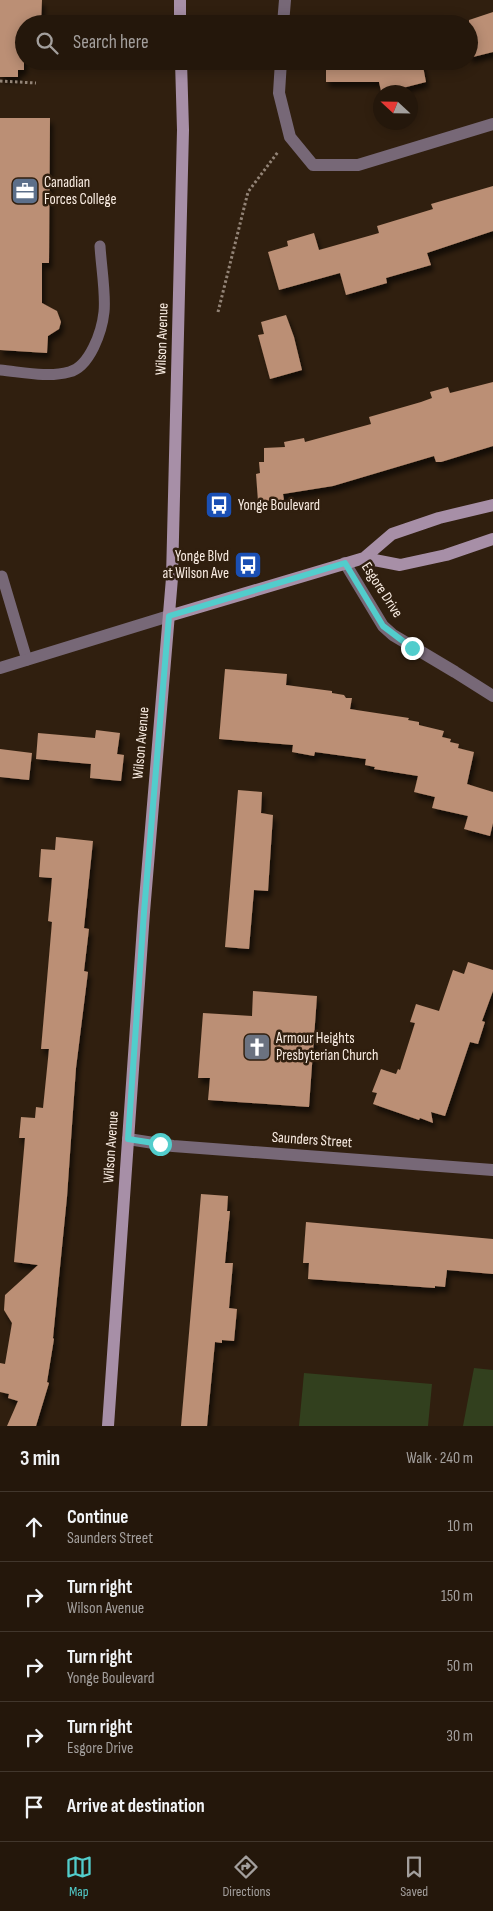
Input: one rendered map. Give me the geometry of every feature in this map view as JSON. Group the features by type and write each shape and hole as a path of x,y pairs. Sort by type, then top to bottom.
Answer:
{"main road":[{"path":"180,0 180,15"},
{"name":"Wilson Avenue","path":"108,1426 146,892 172,578 183,130 181,70"},
{"path":"364,558 392,534 439,518 493,505"},
{"path":"169,616 364,558 400,565 446,555 493,539"}],"street":[{"path":"284,15 285,0"},
{"path":"280,70 279,93 290,137 313,165 358,165 493,124"},
{"name":"Esgore Drive","path":"345,563 383,626 393,635 493,696"},
{"path":"0,668 169,616"},
{"name":"Saunders Street","path":"128,1139 173,1146 493,1170"}],"lane":[{"path":"0,370 64,373 71,372 80,367 87,360 93,349 104,312 100,246"},
{"path":"2,576 27,660"}],"path":[{"path":"3,80 36,84"},
{"path":"218,312 248,192 290,137"}],"green space":[{"path":"474,1368 493,1370 493,1426 463,1426"},
{"path":"304,1373 432,1384 428,1426 299,1426"}],"building":[{"path":"0,0 42,0 41,15 15,15 15,70 18,70 18,77 0,77"},
{"path":"493,12 493,52 478,56 478,17"},
{"path":"326,70 424,70 426,82 414,85 380,85 379,82 326,82"},
{"name":"Canadian Forces College","path":"0,118 50,118 49,263 42,263 42,303 57,311 61,322 59,329 48,336 47,353 0,350"},
{"path":"493,186 493,231 427,253 431,265 386,278 387,283 346,295 340,273 279,290 268,252 288,246 287,241 314,233 319,250 379,233 377,226 433,209 431,204"},
{"path":"286,315 294,337 302,370 270,379 258,335 264,334 261,322"},
{"path":"493,382 493,446 441,462 436,462 434,456 333,486 283,494 284,500 258,501 256,474 260,473 259,462 264,462 264,448 285,447 284,442 304,438 305,442 371,424 369,417 432,398 430,392 448,387 450,393"},
{"path":"225,669 287,674 286,685 332,691 332,693 344,695 346,698 352,698 350,709 409,718 408,720 419,722 419,725 444,731 442,737 451,739 450,742 459,744 458,748 474,752 467,784 493,792 493,823 490,836 464,829 468,816 432,808 435,797 414,792 418,776 374,769 375,767 365,765 366,759 315,752 314,756 292,752 293,745 219,739"},
{"path":"96,730 120,733 117,754 124,755 121,781 90,778 91,764 36,759 38,733 95,738"},
{"path":"0,749 32,753 29,780 0,777"},
{"path":"238,790 262,792 261,813 273,815 268,891 254,890 249,949 225,947"},
{"path":"56,837 93,841 84,928 89,929 84,971 88,972 76,1068 54,1339 47,1382 49,1383 36,1426 7,1426 18,1401 8,1398 9,1394 0,1392 0,1363 5,1364 12,1323 4,1310 5,1295 38,1265 14,1262 25,1138 19,1138 21,1117 35,1118 36,1107 43,1108 49,1049 41,1049 52,922 48,921 52,878 39,877 41,849 55,850"},
{"path":"468,962 493,970 493,991 482,1021 485,1022 478,1044 470,1042 445,1116 431,1112 433,1123 373,1104 377,1093 372,1092 381,1069 396,1074 398,1069 400,1070 415,1023 410,1022 416,1004 439,1011 453,970 464,974"},
{"name":"Armour Heights Presbyterian Church","path":"253,991 317,996 309,1107 208,1100 210,1078 198,1078 203,1013 252,1016"},
{"path":"201,1194 228,1196 227,1211 230,1211 225,1263 233,1263 229,1308 237,1309 234,1341 222,1340 222,1343 215,1342 207,1426 181,1426"},
{"path":"306,1222 493,1239 493,1274 447,1270 445,1287 435,1286 435,1288 308,1279 309,1263 303,1263"}],"place":[{"name":"Canadian Forces College","path":"25,191"},
{"name":"Yonge Boulevard","path":"219,505"},
{"name":"Yonge Blvd at Wilson Ave","path":"248,565"},
{"name":"Armour Heights Presbyterian Church","path":"257,1047"}],"route":[{"path":"160,1144 128,1139 144,912 169,616 345,563 383,626 412,648"}]}
